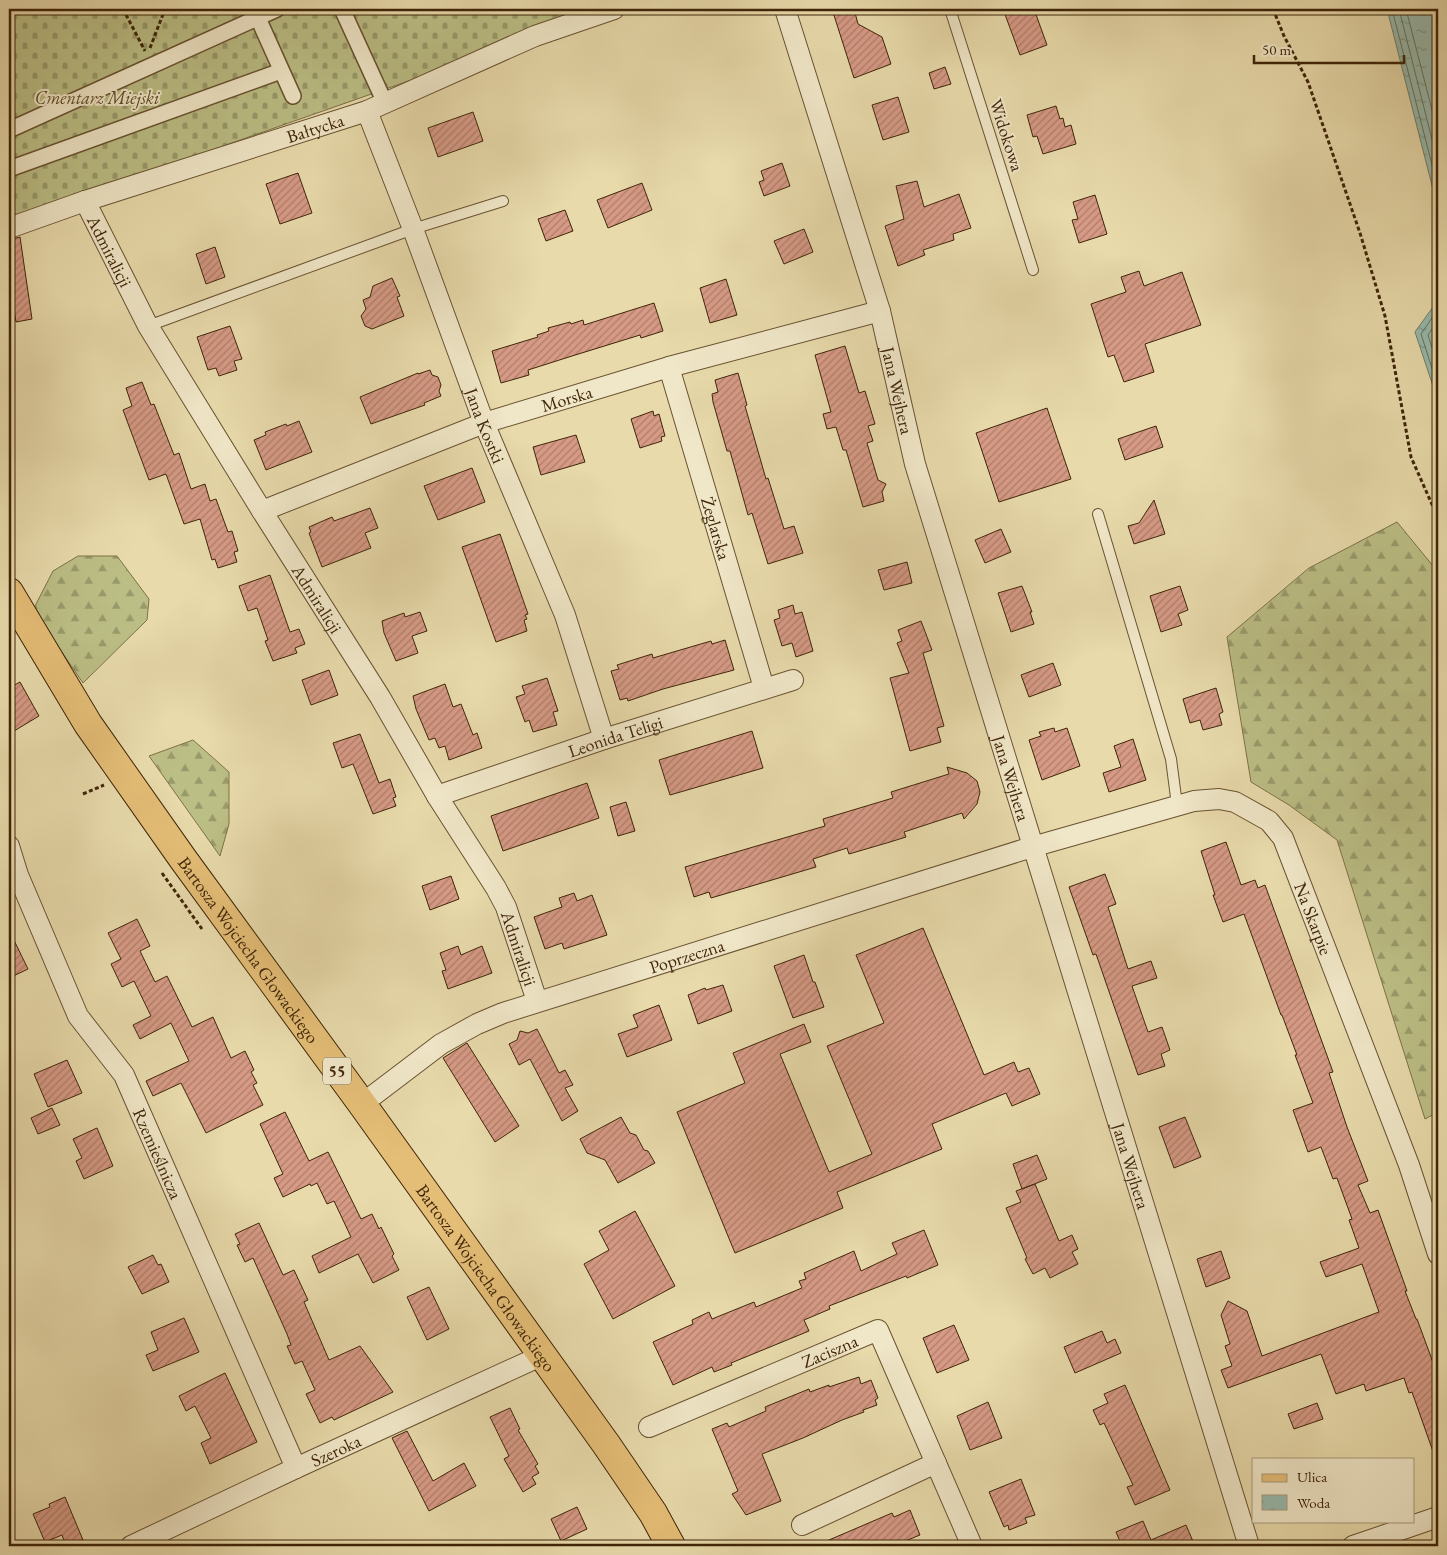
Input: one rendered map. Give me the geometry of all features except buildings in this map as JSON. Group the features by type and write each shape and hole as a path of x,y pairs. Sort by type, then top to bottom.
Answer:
{"main road":[{"name":"Bartosza Wojciecha Głowackiego","path":"9,592 88,724 189,867 543,1355 642,1497 671,1546"}],"street":[{"path":"9,130 277,9"},
{"path":"342,9 376,107"},
{"name":"Bałtycka","path":"9,228 85,201 376,107 535,36 614,9"},
{"name":"Jana Wejhera","path":"785,9 880,310 916,464 1032,847 1249,1546"},
{"path":"258,18 293,96"},
{"path":"9,169 281,70"},
{"name":"Jana Kostki","path":"376,107 413,229 484,423 565,615 604,739"},
{"name":"Admiralicji","path":"85,201 148,326 380,697 437,796 500,894 537,1001"},
{"name":"Morska","path":"262,511 484,423 669,367 880,310"},
{"name":"Żeglarska","path":"669,367 764,688"},
{"name":"Leonida Teligi","path":"437,796 604,739 793,680"},
{"name":"Na Skarpie","path":"1032,847 1194,801 1219,799 1235,802 1269,821 1284,838 1409,1165 1438,1254"},
{"name":"Rzemieślnicza","path":"9,846 18,875 78,1016 124,1074 296,1468"},
{"name":"Poprzeczna","path":"362,1104 453,1036 494,1017 537,1001 1032,847"},
{"name":"Zaciszna","path":"649,1427 878,1330 972,1546"},
{"name":"Szeroka","path":"131,1546 543,1355"},
{"path":"802,1525 936,1463"},
{"path":"1353,1546 1438,1517"}],"lane":[{"name":"Widokowa","path":"950,9 1033,270"},
{"path":"148,326 413,229 503,201"},
{"path":"1098,514 1171,759 1177,806"}],"path":[{"path":"124,9 148,56 165,9"},
{"path":"1273,9 1284,36 1308,82 1360,233 1385,316 1411,457 1438,518"},
{"path":"83,794 105,785"}],"green space":[{"name":"Cmentarz Miejski","path":"9,9 614,9 9,221"},
{"path":"1397,522 1438,572 1438,1112 1425,1119 1337,840 1289,805 1251,782 1227,637 1309,568"},
{"path":"78,556 117,556 149,599 147,620 83,683 33,610 53,571"},
{"path":"193,740 229,772 229,824 220,856 149,756"}],"water":[{"path":"1387,9 1438,9 1438,209"},
{"path":"1438,300 1438,401 1415,332"}]}
